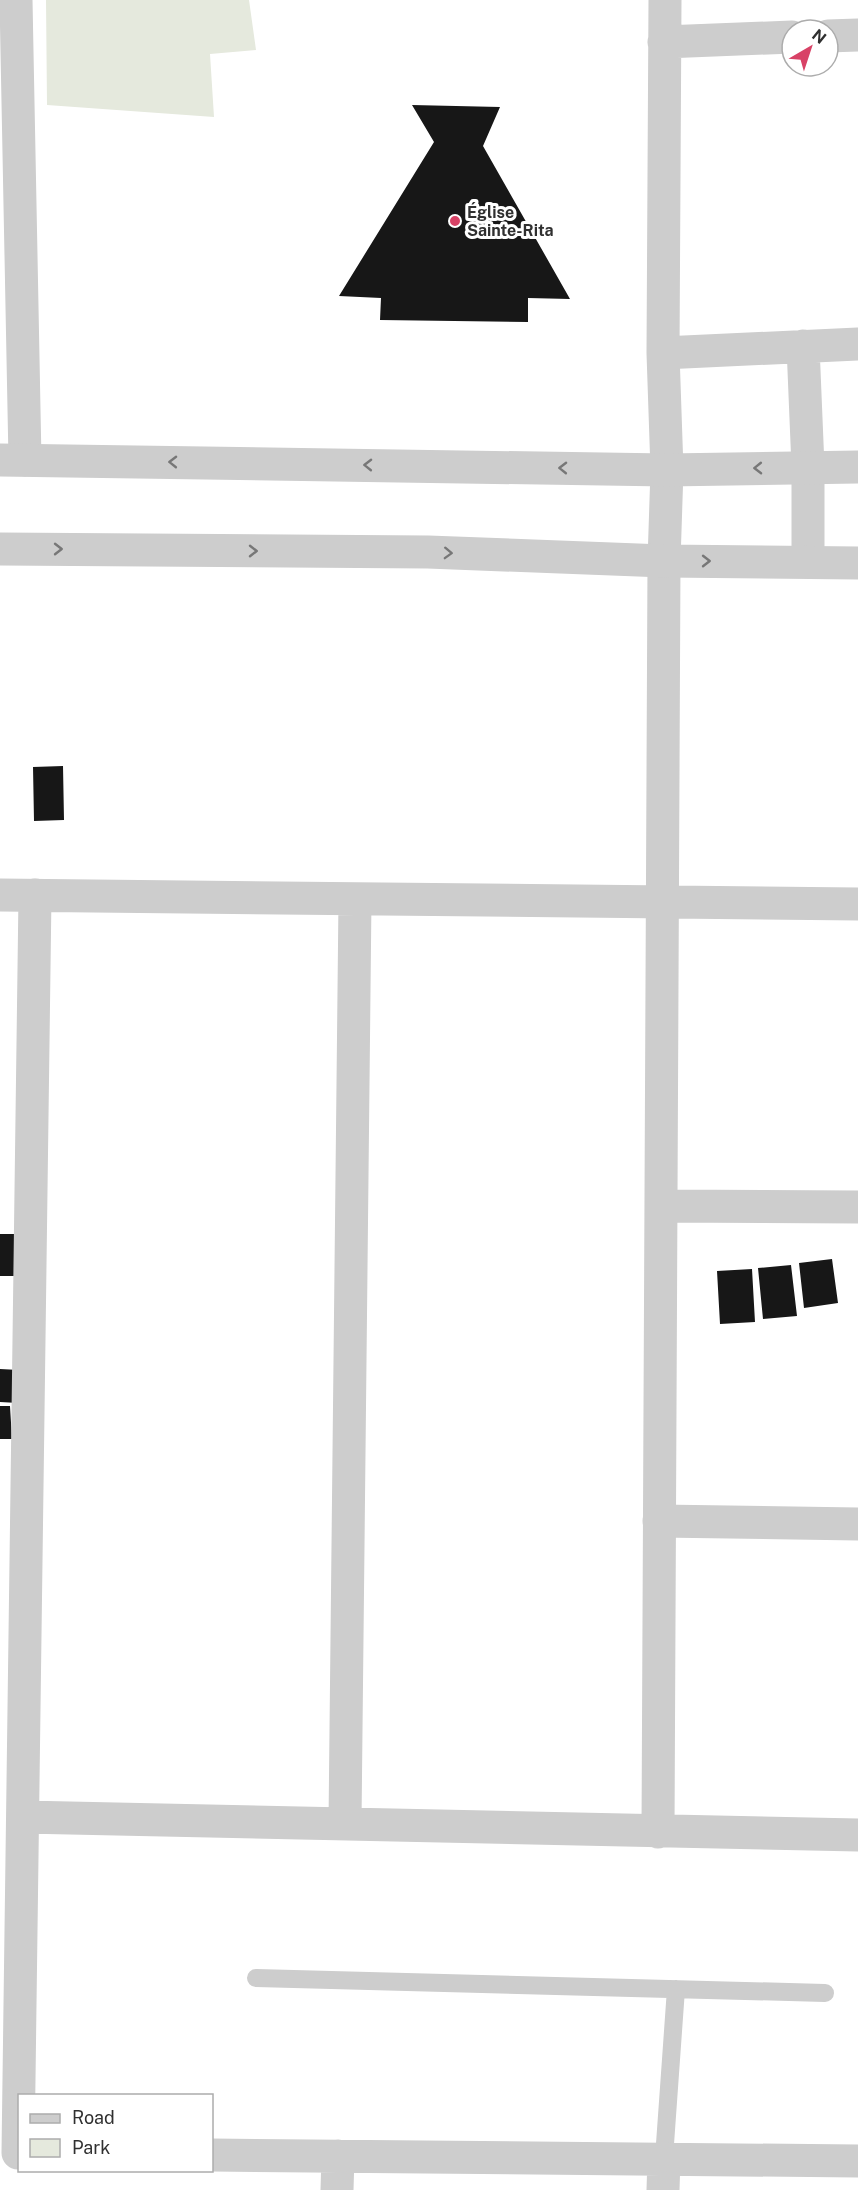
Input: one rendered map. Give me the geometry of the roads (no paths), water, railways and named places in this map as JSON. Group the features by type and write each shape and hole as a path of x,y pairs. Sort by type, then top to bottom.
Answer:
{"street":[{"path":"16,0 10,154 13,460 667,470 858,467"},
{"path":"658,1832 664,561 667,470 663,353 665,0"},
{"path":"840,36 858,35"},
{"path":"664,42 780,37"},
{"path":"663,353 858,344"},
{"path":"802,346 808,467 808,562"},
{"path":"0,549 428,552 664,561 858,563"},
{"path":"0,895 858,904"},
{"path":"13,2153 23,1817 36,895"},
{"path":"345,1823 355,899"},
{"path":"661,1206 858,1207"},
{"path":"659,1521 858,1524"},
{"path":"23,1817 858,1835"},
{"path":"213,2155 338,2156 664,2174 858,2161"},
{"path":"338,2156 338,2190"}],"lane":[{"path":"256,1978 825,1993"},
{"path":"664,2174 676,1989"}],"place":[{"name":"Église Sainte-Rita","path":"455,221"}]}
